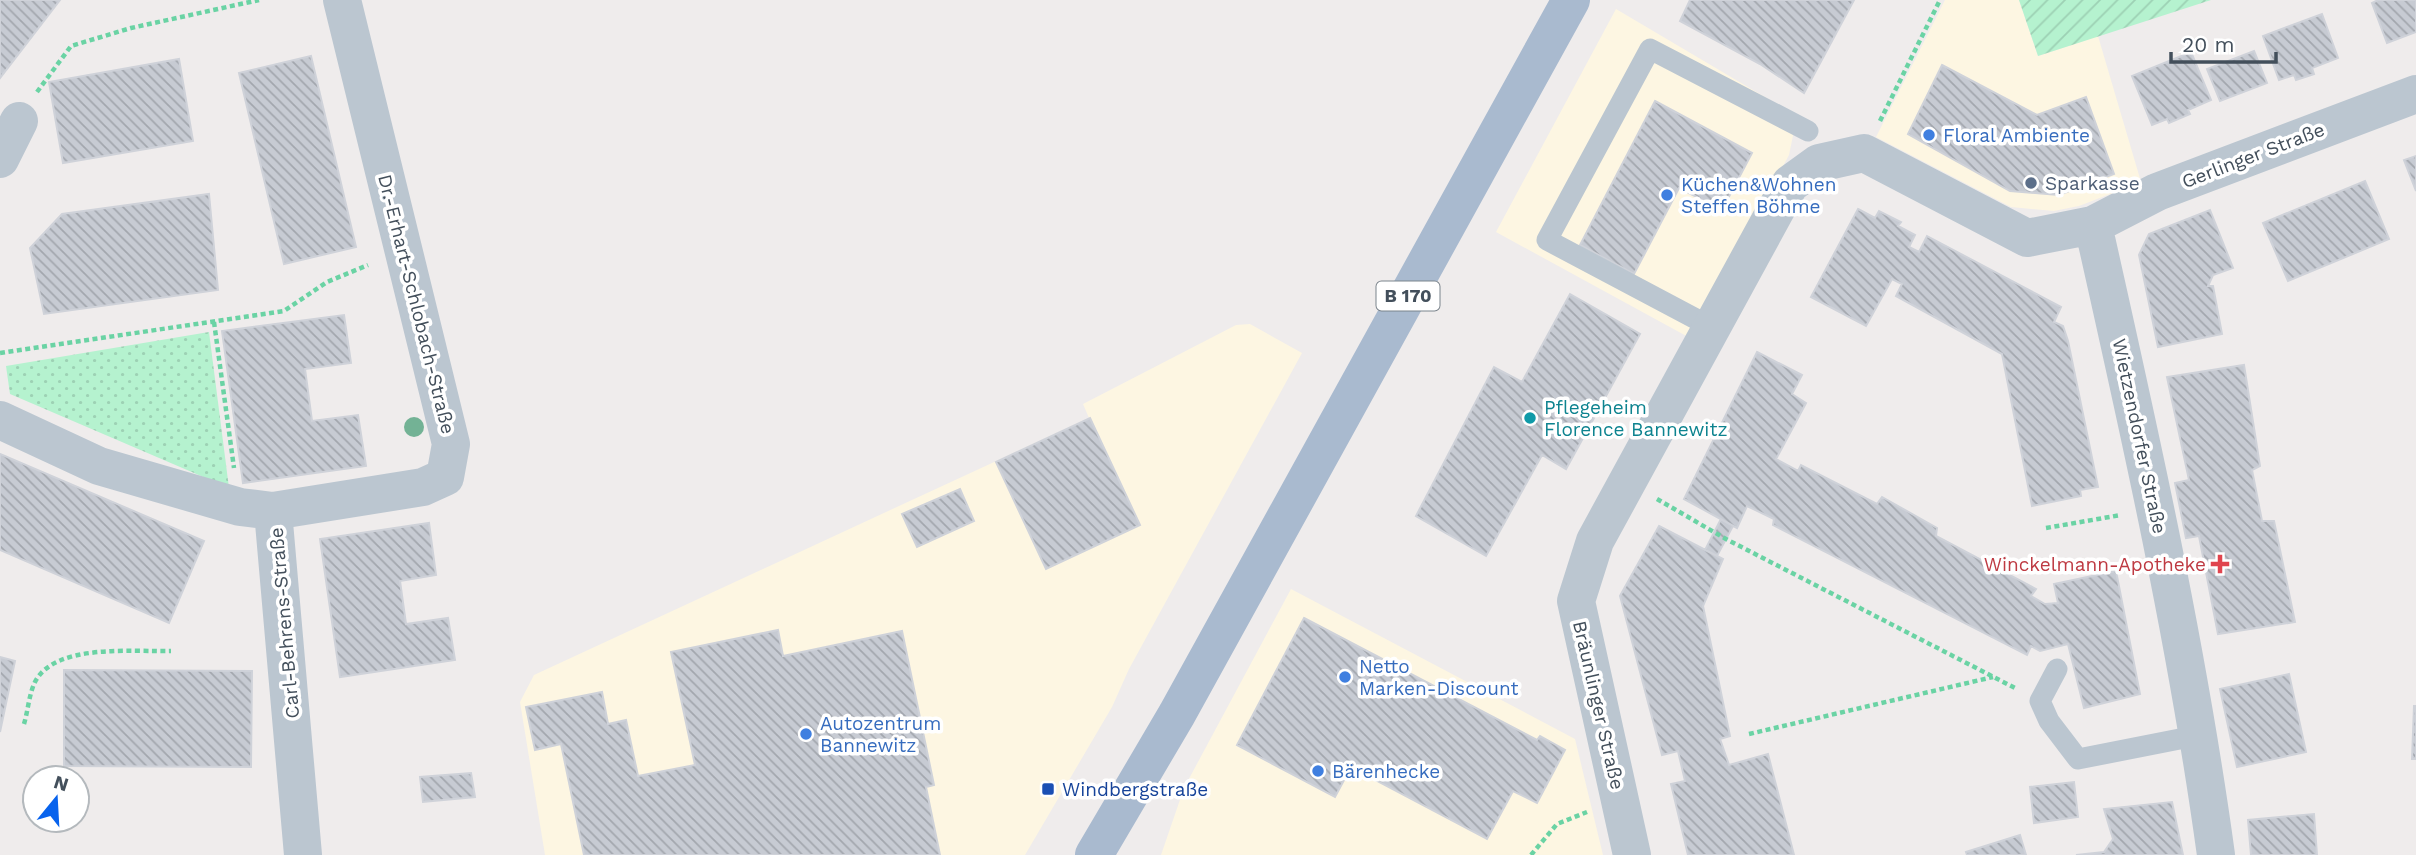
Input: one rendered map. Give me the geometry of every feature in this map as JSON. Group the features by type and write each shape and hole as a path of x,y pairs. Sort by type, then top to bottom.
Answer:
{"main road":[{"name":"B 170","path":"1094,855 1184,702 1571,0"}],"street":[{"name":"Dr.-Erhart-Schlobach-Straße","path":"257,509 423,487 445,477 451,444 342,0"},
{"name":"Gerlinger Straße","path":"2093,225 2157,192 2416,94"},
{"path":"0,159 19,121"},
{"path":"1864,153 2027,237 2093,225"},
{"name":"Bräunlinger Straße","path":"1633,855 1576,601 1595,541 1790,184 1819,163 1864,153"},
{"name":"Wietzendorfer Straße","path":"2093,225 2156,509 2200,736 2216,855"},
{"path":"0,420 99,466 257,509"},
{"name":"Carl-Behrens-Straße","path":"257,509 303,855"}],"lane":[{"path":"1713,328 1546,240 1650,49 1808,131"},
{"path":"2057,669 2040,701 2049,721 2078,759 2200,736"}],"path":[{"path":"19,121 43,82 71,46 131,28 259,0"},
{"path":"1864,153 1940,0"},
{"path":"0,354 284,311 327,282 404,249"},
{"path":"214,322 257,509"},
{"path":"1628,482 1726,539 2040,701"},
{"path":"2046,528 2156,509"},
{"path":"24,724 35,682 51,663 73,655 171,651"},
{"path":"1749,734 1994,677"},
{"path":"1531,855 1557,824 1620,800"}],"shaded area":[{"path":"1945,0 2019,0 2038,56 2098,36 2141,182 2079,206 2054,211 2011,207 1876,137"},
{"path":"1616,9 1797,116 1789,155 1690,338 1496,232"},
{"path":"1250,324 1302,353 1129,669 1112,707 1025,855 545,855 520,702 534,675 1089,418 1083,404 1236,325"},
{"path":"1291,589 1575,739 1603,855 1161,855 1184,788"}],"green space":[{"path":"2019,0 2211,0 2038,56"},
{"path":"209,332 229,488 10,394 6,366"}],"building":[{"path":"0,0 60,0 0,78"},
{"path":"1690,0 1854,0 1804,93 1760,64 1680,21"},
{"path":"2378,0 2416,0 2416,32 2387,43 2372,3"},
{"path":"2322,14 2338,58 2312,68 2314,74 2296,80 2294,75 2279,80 2263,36"},
{"path":"2254,51 2267,83 2220,101 2207,69"},
{"path":"2191,52 2211,100 2188,110 2190,114 2169,123 2167,119 2152,125 2132,76"},
{"path":"311,56 356,247 284,264 239,73"},
{"path":"179,59 193,141 63,163 49,82"},
{"path":"1942,65 2037,115 2086,97 2114,174 2059,195 2010,191 1908,134"},
{"path":"1655,101 1752,153 1722,210 1679,188 1634,274 1580,245"},
{"path":"2416,156 2416,191 2404,160"},
{"path":"2365,181 2389,239 2288,281 2263,223"},
{"path":"209,194 218,290 44,314 30,248 62,214"},
{"path":"1858,209 1875,218 1879,211 1901,222 1898,226 1915,235 1909,247 1919,252 1927,236 2061,307 2054,322 2063,326 2068,341 2098,487 2080,490 2081,496 2032,506 2002,354 1896,296 1902,284 1892,279 1866,326 1811,297"},
{"path":"2210,210 2233,268 2213,275 2208,286 2213,286 2222,334 2158,347 2139,255 2149,234"},
{"name":"Pflegeheim Florence Bannewitz","path":"1570,294 1640,334 1566,469 1542,455 1486,556 1416,516 1494,367 1522,382"},
{"path":"344,315 351,363 305,369 312,421 358,415 366,466 243,483 222,331"},
{"path":"1757,352 1802,375 1792,394 1806,403 1776,459 1798,471 1801,465 1877,504 1882,497 1937,528 1936,536 2036,589 2031,596 2045,604 2058,603 2054,584 2116,571 2140,694 2084,708 2068,644 2040,651 2031,646 2027,655 1773,525 1774,519 1747,506 1737,528 1684,499"},
{"path":"2244,365 2260,466 2252,470 2262,521 2274,521 2295,622 2218,634 2199,536 2186,538 2175,483 2189,480 2167,377"},
{"path":"1090,418 1140,525 1046,569 996,462"},
{"path":"0,454 204,541 169,623 0,550"},
{"path":"960,489 974,521 917,547 902,514"},
{"path":"1721,519 1733,526 1717,556 1705,550"},
{"path":"429,523 436,575 400,581 406,624 448,618 455,660 340,677 320,539"},
{"path":"1659,526 1723,559 1703,606 1730,736 1720,739 1729,765 1768,754 1794,855 1688,855 1671,784 1685,781 1678,751 1662,755 1620,596"},
{"name":"Netto Marken-Discount","path":"1304,618 1537,740 1540,736 1565,750 1537,803 1513,791 1487,839 1351,767 1335,797 1237,745"},
{"name":"Autozentrum Bannewitz","path":"778,630 783,656 902,631 934,785 926,787 940,855 584,855 561,744 535,750 526,707 602,692 608,724 626,720 638,776 695,765 671,652"},
{"path":"0,657 15,661 0,732"},
{"path":"64,670 252,671 251,767 64,764"},
{"path":"2289,674 2306,752 2237,767 2220,689"},
{"path":"2414,706 2416,759 2412,759"},
{"path":"471,773 475,797 423,802 420,777"},
{"path":"2074,782 2078,817 2034,823 2030,787"},
{"path":"2172,802 2183,855 2076,855 2104,852 2113,839 2104,809"},
{"path":"2314,814 2317,855 2251,855 2248,820"},
{"path":"2020,835 2026,855 1967,855 1966,852"}],"place":[{"name":"Floral Ambiente","path":"1929,135"},
{"name":"Sparkasse","path":"2031,183"},
{"name":"Küchen&Wohnen Steffen Böhme","path":"1667,195"},
{"name":"Pflegeheim Florence Bannewitz","path":"1530,418"},
{"name":"Winckelmann-Apotheke","path":"2220,564"},
{"name":"Netto Marken-Discount","path":"1345,677"},
{"name":"Autozentrum Bannewitz","path":"806,734"},
{"name":"Bärenhecke","path":"1318,771"},
{"name":"Windbergstraße","path":"1048,789"}]}
